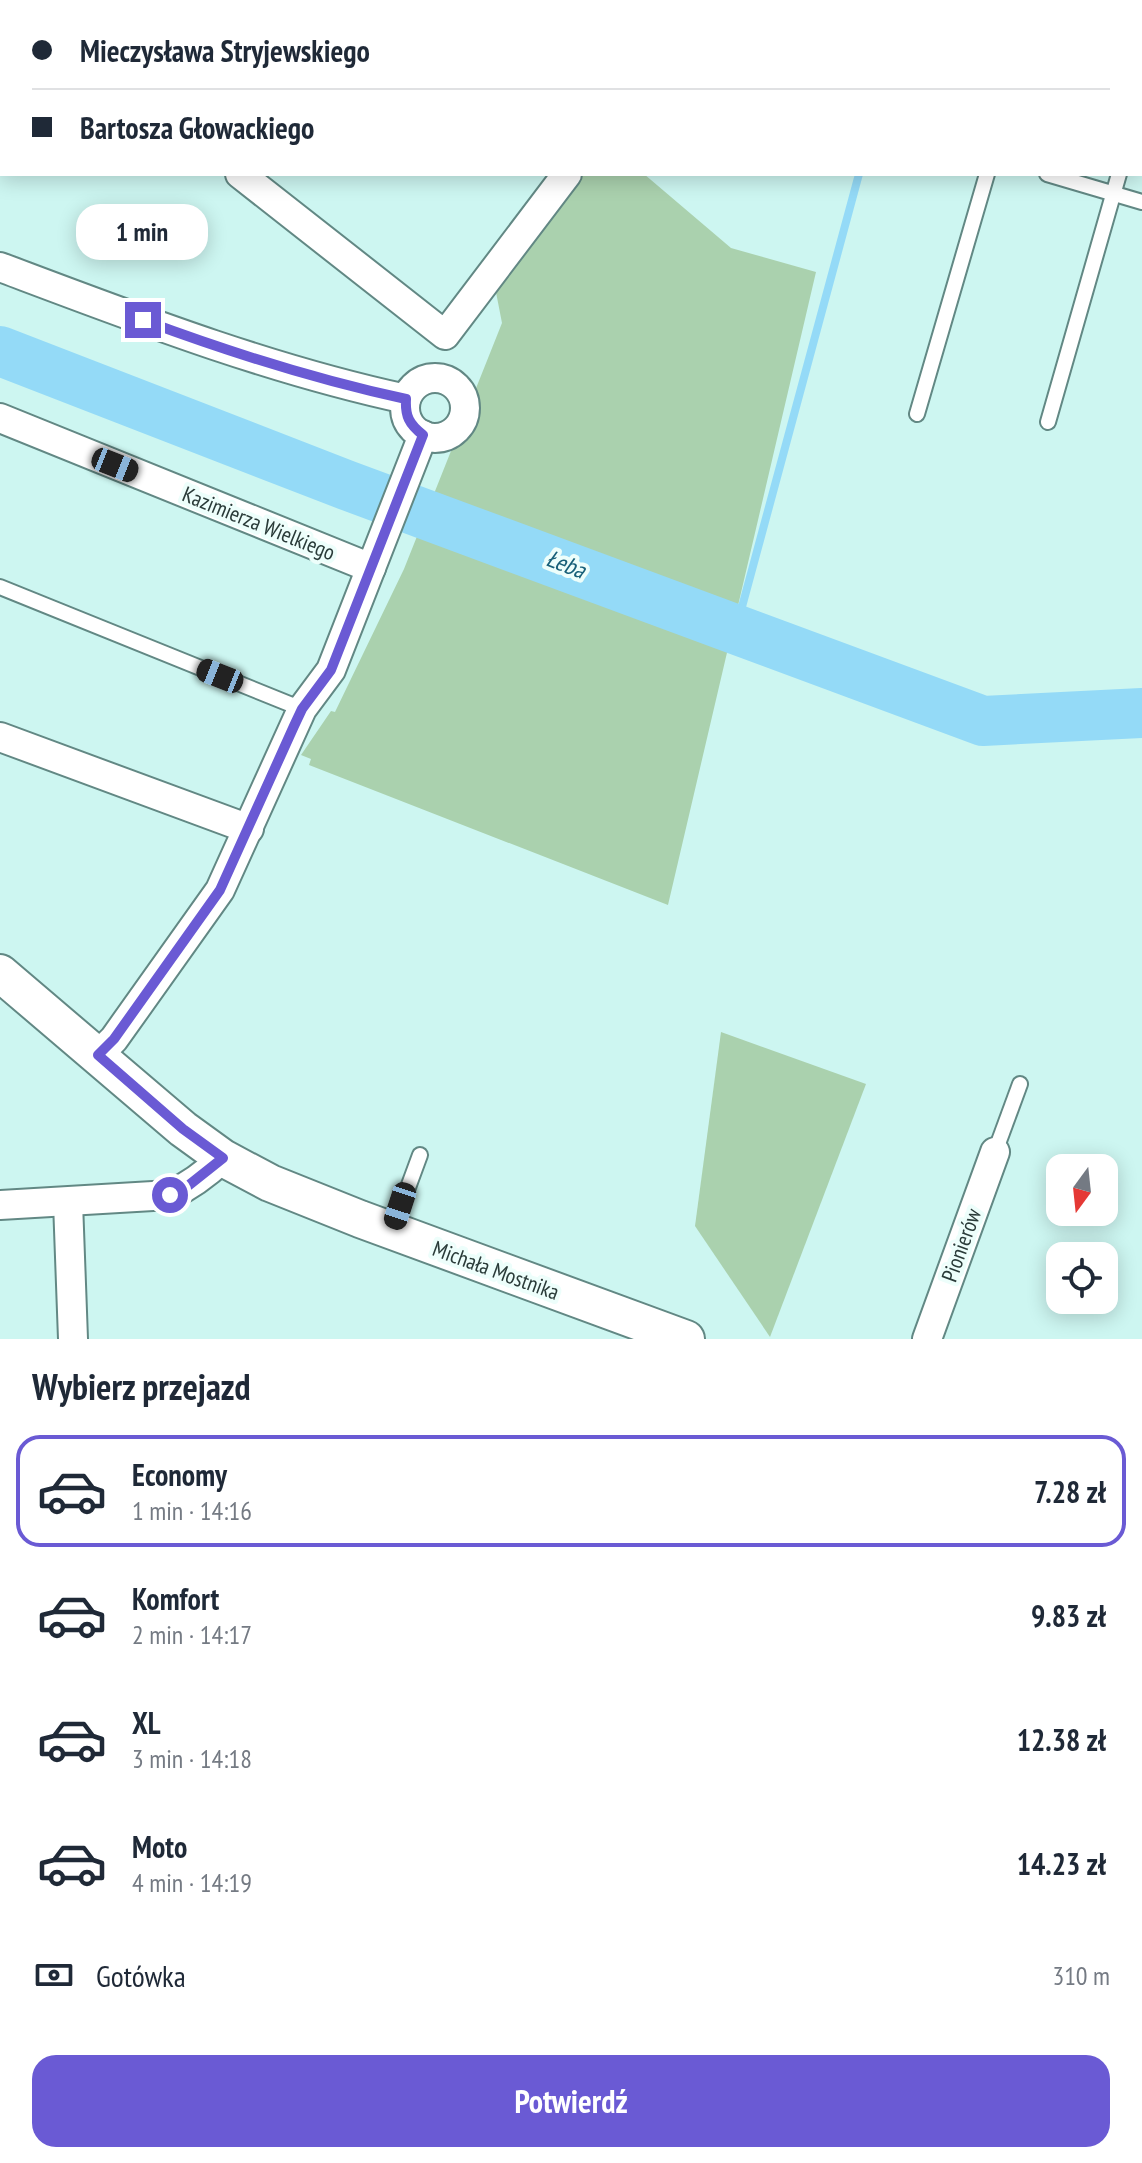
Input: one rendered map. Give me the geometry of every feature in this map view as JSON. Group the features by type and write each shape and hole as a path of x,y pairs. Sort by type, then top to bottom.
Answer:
{"street":[{"path":"243,176 445,335 565,176"},
{"path":"0,267 200,341 365,390 406,399"},
{"path":"445,379 455,385 462,395 465,407 463,419 457,429 447,435 435,438 423,435 412,426 406,413 406,399 412,388 422,381 445,379"},
{"name":"Kazimierza Wielkiego","path":"0,418 371,568"},
{"path":"98,1055 114,1039 220,890 302,709 331,670 423,435"},
{"path":"0,737 249,829"},
{"name":"Michała Mostnika","path":"0,973 183,1129 223,1158 270,1183 392,1231 686,1339"},
{"name":"Pionierów","path":"927,1339 995,1152"},
{"path":"0,1205 170,1195 196,1180 223,1158"},
{"path":"68,1202 73,1339"}],"lane":[{"path":"917,414 986,176"},
{"path":"1054,176 1142,202"},
{"path":"1048,422 1118,176"},
{"path":"0,587 302,709"},
{"path":"995,1152 1020,1084"},
{"path":"392,1231 420,1155"}],"green space":[{"path":"577,176 646,176 731,248 816,272 668,905 309,765 311,759 301,755 331,711 335,712 404,569 502,323 494,282"},
{"path":"721,1032 866,1084 770,1337 695,1226"}],"waterway":[{"path":"736,629 858,176"},
{"name":"Łeba","path":"0,351 346,485 983,721 1142,713"}],"route":[{"path":"143,320 228,350 406,399 406,413 412,426 423,435 331,670 302,709 220,890 114,1039 98,1055 183,1129 223,1158 184,1189 170,1195"}]}
